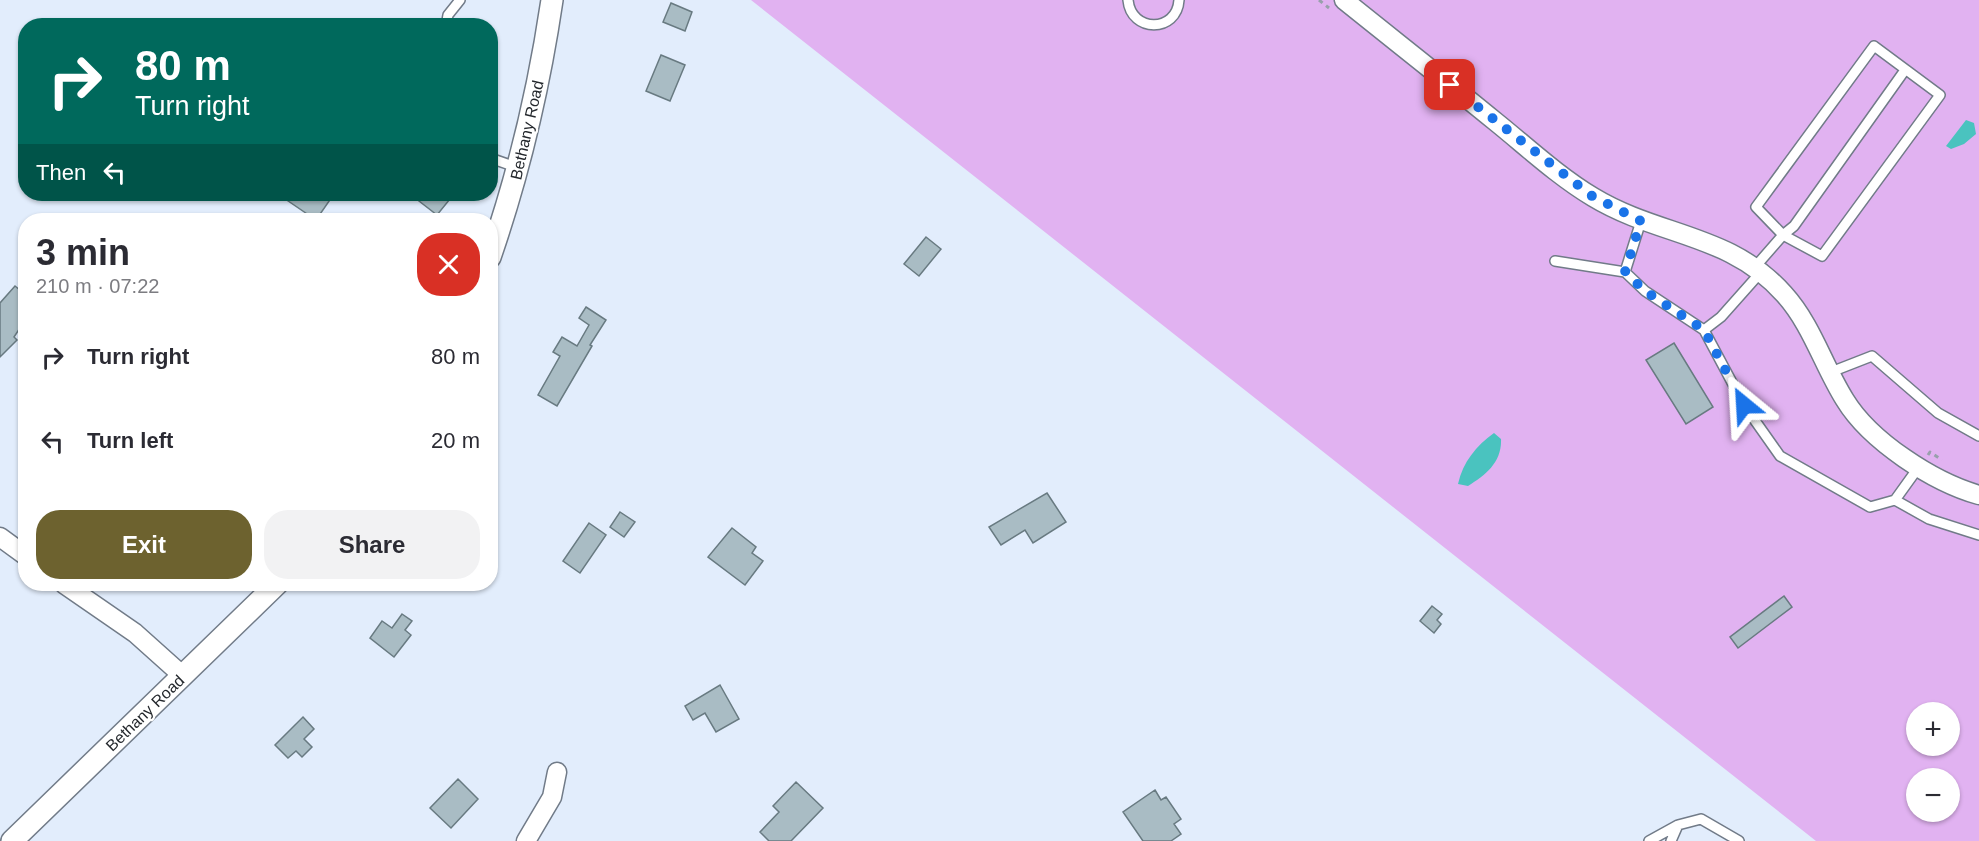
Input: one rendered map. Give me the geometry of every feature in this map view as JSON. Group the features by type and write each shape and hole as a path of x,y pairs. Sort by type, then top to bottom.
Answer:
{"street":[{"name":"Bethany Road","path":"498,232 519,168 544,54 549,0"},
{"path":"1344,0 1592,196 1641,221 1713,243 1758,269 1797,311 1820,346 1845,401 1859,419 1918,468 1956,488 1979,495"},
{"path":"0,537 18,550"},
{"path":"74,591 135,633 183,676"},
{"name":"Bethany Road","path":"12,841 270,591"},
{"path":"526,841 552,797 557,772"}],"lane":[{"path":"447,18 460,0"},
{"path":"1128,0 1132,15 1138,21 1155,26 1170,19 1176,12 1179,0"},
{"path":"1874,46 1940,96 1822,256 1783,235 1756,207 1874,46"},
{"path":"1704,330 1721,317 1783,235 1794,226 1905,70"},
{"path":"498,161 519,168"},
{"path":"1625,272 1641,221"},
{"path":"1555,261 1625,272 1645,291 1704,330 1744,405 1780,456 1870,507 1895,500 1918,468"},
{"path":"1831,372 1872,356 1938,413 1979,436"},
{"path":"1895,500 1929,519 1979,535"},
{"path":"1649,841 1678,825 1701,819 1739,841"},
{"path":"1671,841 1678,825"}],"shaded area":[{"path":"751,0 1979,0 1979,841 1816,841"},
{"path":"1966,120 1974,123 1976,134 1964,144 1951,149 1946,146"},
{"path":"1494,433 1501,439 1501,447 1492,467 1468,486 1458,484 1471,455"}],"building":[{"path":"671,3 692,12 685,31 663,22"},
{"path":"661,55 685,65 670,101 646,91"},
{"path":"288,201 329,201 321,213 306,213"},
{"path":"419,201 448,201 439,213 434,213"},
{"path":"926,237 941,249 919,276 904,264"},
{"path":"15,286 18,288 18,331 14,337 17,340 0,357 0,303"},
{"path":"586,307 606,320 557,406 538,395 560,356 553,352 562,337 577,346 589,325 579,318"},
{"path":"1674,343 1713,407 1686,424 1646,360"},
{"path":"1047,493 1066,522 1033,543 1025,530 1001,545 989,527"},
{"path":"620,512 635,522 624,537 610,527"},
{"path":"589,523 606,535 580,573 563,561"},
{"path":"732,528 756,547 752,553 763,561 745,585 708,557"},
{"path":"1784,596 1792,607 1738,648 1730,637"},
{"path":"1432,606 1442,614 1437,620 1441,624 1434,633 1420,621"},
{"path":"402,614 412,621 405,630 411,635 394,657 370,638 382,621 392,628"},
{"path":"720,685 739,719 716,732 705,713 693,720 685,706"},
{"path":"303,717 314,729 304,739 312,747 302,757 296,751 288,758 275,745"},
{"path":"458,779 478,799 451,828 430,808"},
{"path":"796,782 823,808 791,841 769,841 760,832 779,812 773,806"},
{"path":"1155,790 1161,800 1166,797 1181,819 1174,824 1181,834 1171,841 1143,841 1123,812"}],"route":[{"path":"1450,85 1534,153 1592,196 1641,221 1625,272 1645,291 1704,330 1744,405"}]}
